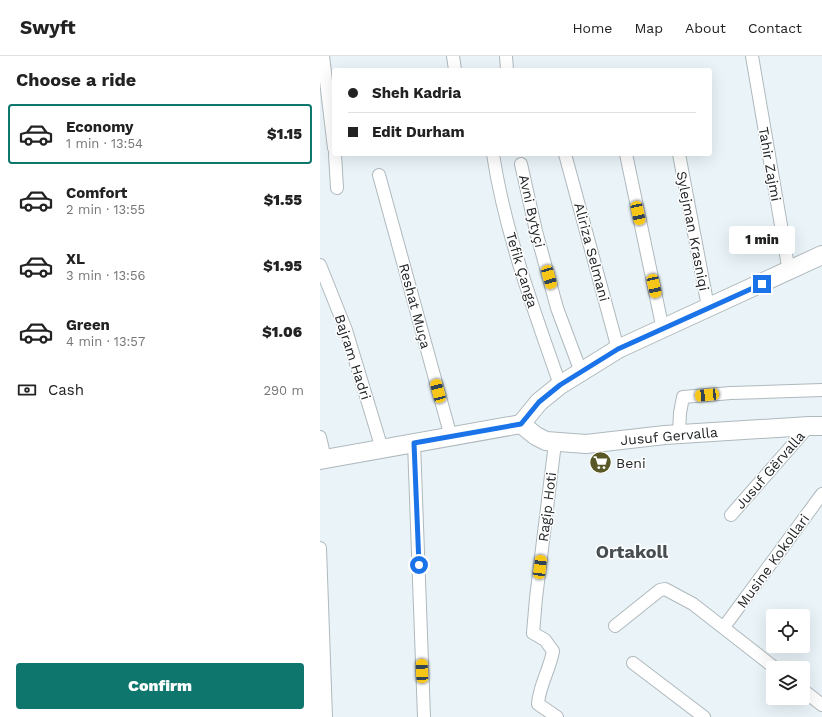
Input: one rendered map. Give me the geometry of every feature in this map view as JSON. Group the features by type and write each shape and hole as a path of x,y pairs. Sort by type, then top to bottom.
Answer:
{"street":[{"path":"323,56 332,131"},
{"path":"453,56 455,68"},
{"path":"506,56 507,68"},
{"name":"Tahir Zajmi","path":"752,56 788,272"},
{"path":"335,156 337,188"},
{"name":"Tefik Çanga","path":"493,156 497,181 515,247 534,310 560,385"},
{"name":"Aliriza Selmani","path":"567,156 618,349"},
{"path":"626,156 663,330"},
{"name":"Sylejman Krasniqi","path":"679,156 708,307"},
{"name":"Avni Bytyçi","path":"522,164 536,231 557,308 581,372"},
{"name":"Reshat Muça","path":"379,175 451,437"},
{"path":"320,436 322,459 521,424 539,402 560,385 618,349 663,330 708,307 788,272 822,255"},
{"name":"Bajram Hadri","path":"320,265 346,330 382,449"},
{"path":"679,434 680,413 683,397 731,393 822,390"},
{"name":"Jusuf Gervalla","path":"521,424 546,442 586,444 679,434 816,426"},
{"name":"Jusuf Gërvalla","path":"731,515 816,426"},
{"path":"414,443 424,717"},
{"name":"Ragip Hoti","path":"555,443 533,634 545,640 553,651 551,663 538,695 538,704 557,717"},
{"name":"Musine Kokollari","path":"724,627 822,494"},
{"path":"320,548 326,717"},
{"path":"615,626 660,590 665,589 693,604 766,661"},
{"path":"633,663 704,717"},
{"path":"810,696 822,706"}],"place":[{"name":"Beni","path":"600,463"}],"district":[{"name":"Ortakoll","path":"632,552"}],"route":[{"path":"419,565 414,443 521,424 539,402 560,385 618,349 663,330 708,307 762,284"}]}
